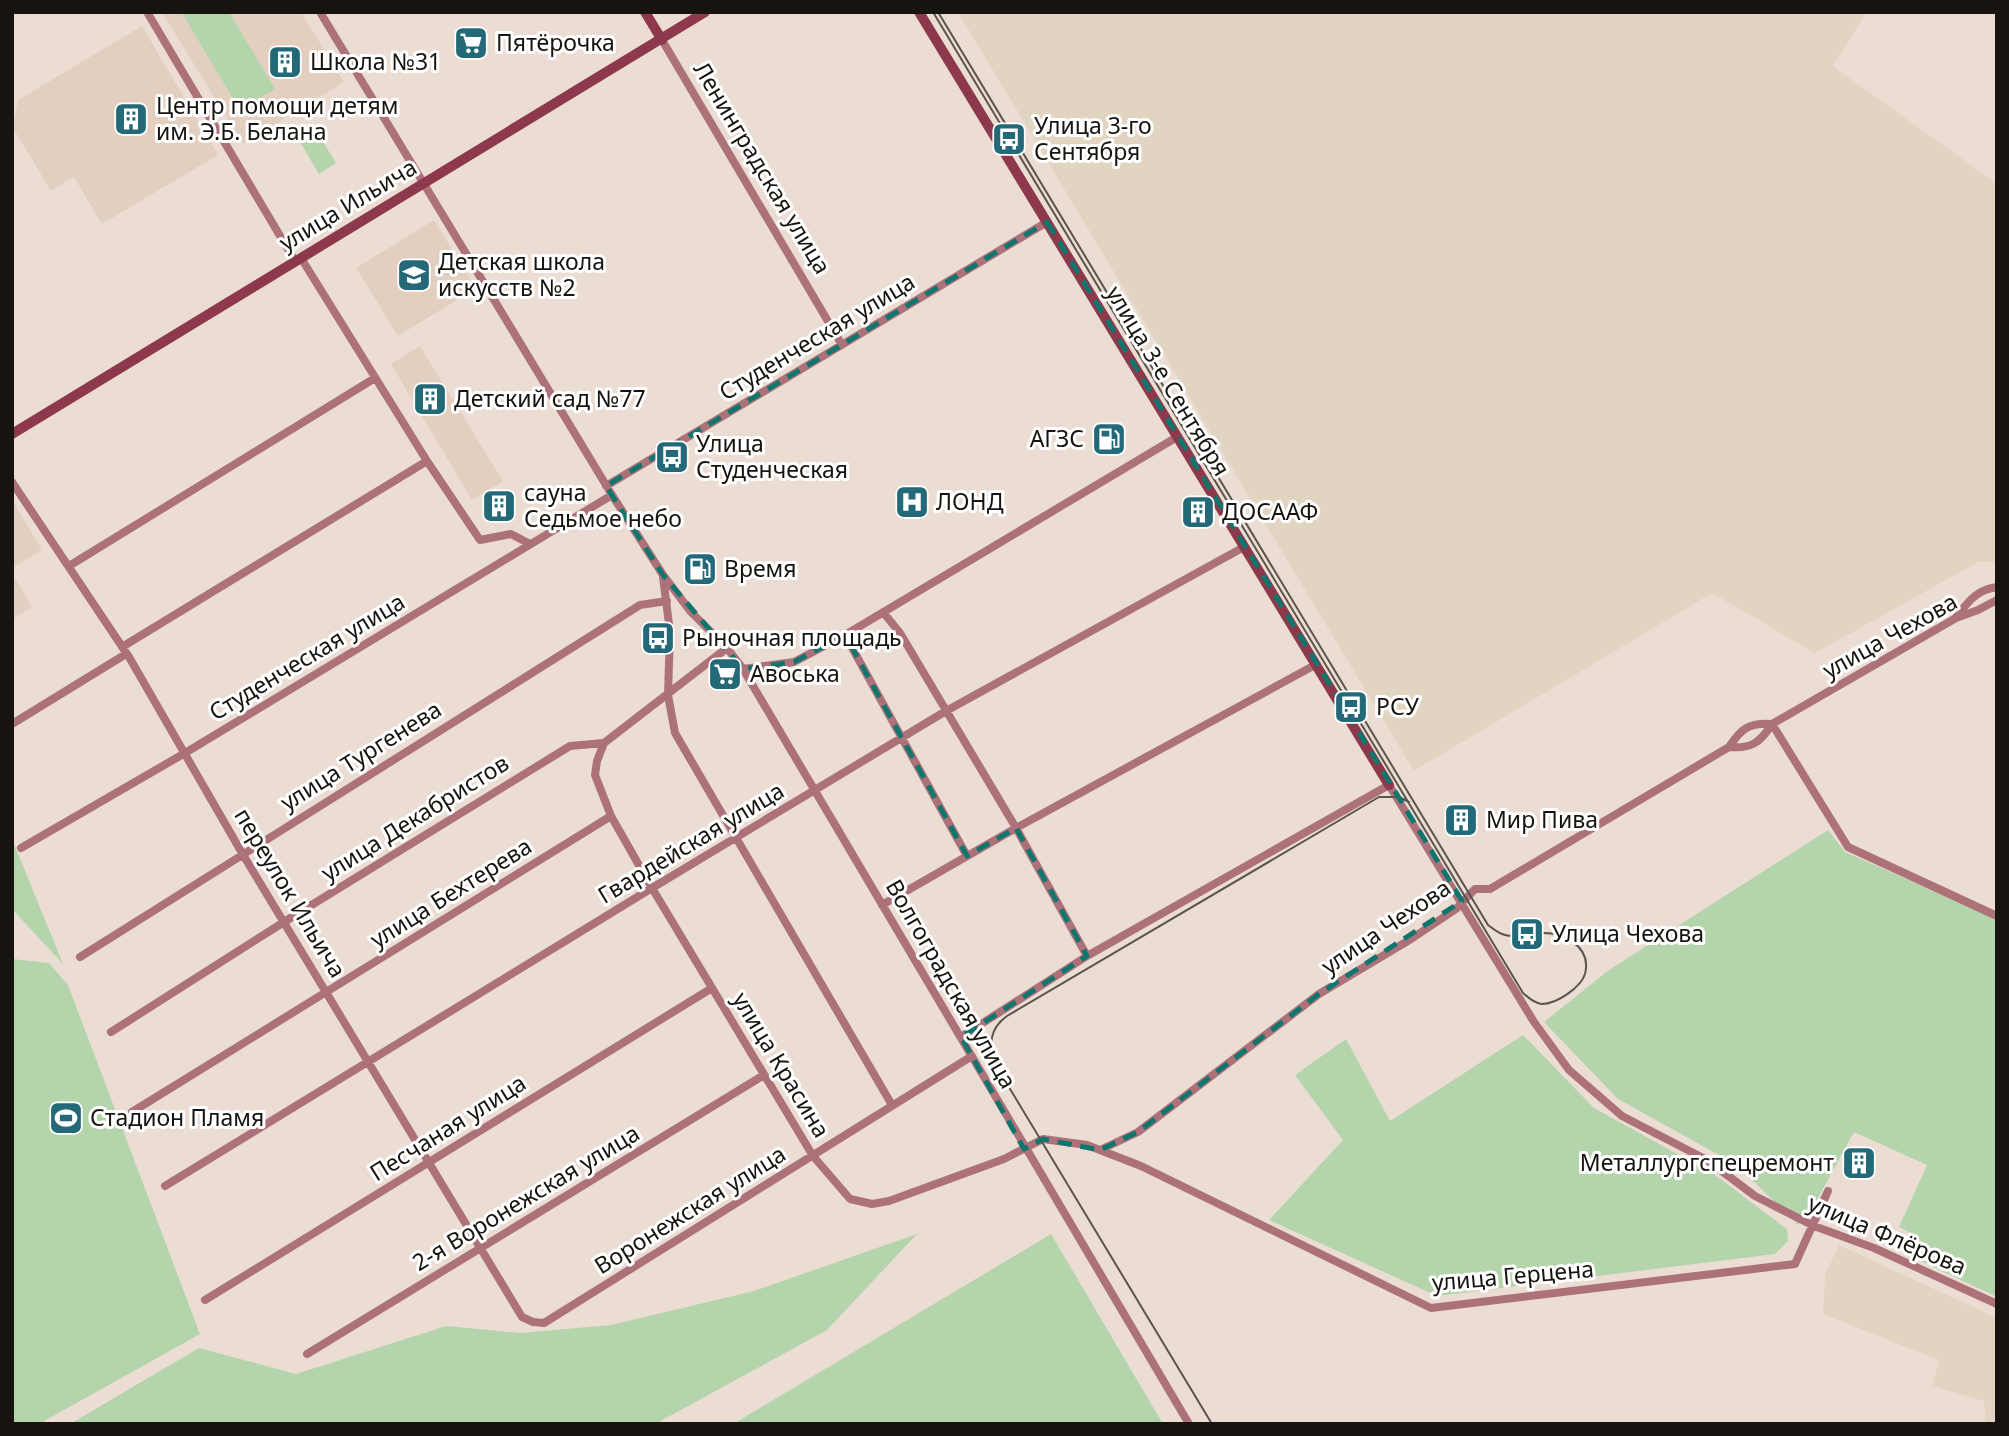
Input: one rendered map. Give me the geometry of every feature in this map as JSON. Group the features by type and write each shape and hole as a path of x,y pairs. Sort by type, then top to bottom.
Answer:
{"street":[{"path":"147,12 298,260 480,540 511,534 530,544"},
{"name":"Волгоградская улица","path":"320,12 606,486 663,575 691,612 727,648 743,669 961,1037 1024,1149 1189,1424"},
{"name":"Ленинградская улица","path":"645,12 842,345"},
{"name":"улица Ильича","path":"12,434 705,12"},
{"name":"улица 3-е Сентября","path":"919,12 1534,1022"},
{"name":"Студенческая улица","path":"606,486 1047,222"},
{"path":"69,566 375,378"},
{"path":"743,669 794,662 845,635 1177,437"},
{"path":"12,724 124,650 427,461"},
{"name":"переулок Ильича","path":"12,482 124,650 242,853 522,1317 533,1322"},
{"name":"Студенческая улица","path":"21,848 185,753 612,495"},
{"name":"Гвардейская улица","path":"165,1186 901,738 1244,547"},
{"name":"Волгоградская улица","path":"663,575 671,649 668,695 675,733 892,1105"},
{"path":"1956,618 1973,595 1984,589 1997,587"},
{"name":"улица Чехова","path":"1100,1150 1138,1132 1319,994 1456,909 1475,888 1490,890 1729,747 1746,748 1764,737 1772,724 1956,618 1997,600"},
{"name":"улица Тургенева","path":"80,957 640,605 667,601"},
{"path":"883,612 900,633 1016,828 1087,956"},
{"path":"845,635 967,856"},
{"path":"604,743 727,648"},
{"path":"882,905 1016,828 1315,665"},
{"path":"1729,747 1738,733 1756,723 1772,724 1848,848 1997,916"},
{"name":"улица Красина","path":"604,743 597,761 597,783 611,816 813,1156 845,1196 856,1202 872,1204 889,1201 992,1164 1024,1149"},
{"name":"улица Декабристов","path":"111,1032 570,746 604,743"},
{"path":"961,1037 1087,956 1390,785"},
{"name":"улица Бехтерева","path":"132,1112 611,816"},
{"name":"Песчаная улица","path":"205,1300 712,988"},
{"name":"улица Флёрова","path":"1534,1022 1569,1070 1622,1116 1707,1160 1755,1196 1814,1226 1874,1248 1997,1304"},
{"name":"Воронежская улица","path":"533,1322 544,1323 972,1056"},
{"name":"2-я Воронежская улица","path":"307,1354 764,1075"},
{"name":"улица Герцена","path":"1024,1149 1043,1139 1087,1145 1141,1166 1431,1308 1795,1264 1828,1191"}],"highlighted area":[{"path":"1047,222 1462,901 1319,994 1138,1132 1100,1150 1043,1139 1024,1149 961,1037 1087,956 1016,828 967,856 845,635 794,662 743,669 663,575 606,486"}],"shaded area":[{"path":"162,12 301,12 344,82 243,144"},
{"path":"958,12 1867,12 1833,66 1997,184 1997,563 1980,561 1815,653 1712,593 1414,771"},
{"path":"142,26 218,155 102,224 74,177 51,191 13,128 18,100"},
{"name":"Детская школа искусств №2","path":"434,220 472,282 463,296 398,336 356,268"},
{"path":"420,346 503,481 472,500 391,364"},
{"path":"12,500 42,550 12,568"},
{"path":"12,573 32,607 12,619"},
{"path":"1839,1245 1997,1318 1997,1424 1986,1424 1984,1401 1932,1386 1939,1360 1823,1314 1825,1275"}],"green space":[{"path":"229,12 275,89 240,110 182,13"},
{"path":"317,132 336,163 319,174 300,142"},
{"path":"1828,830 1845,852 1997,919 1997,1297 1908,1255 1917,1236 1899,1227 1927,1165 1854,1132 1812,1209 1798,1225 1737,1165 1618,1099 1544,1022 1609,970"},
{"path":"12,839 63,964 12,909"},
{"name":"Стадион Пламя","path":"12,959 49,963 68,985 200,1334 39,1424 12,1424"},
{"path":"1523,1035 1594,1108 1715,1175 1787,1229 1788,1241 1775,1254 1437,1296 1269,1220 1343,1140 1295,1075 1346,1039 1390,1121"},
{"path":"917,1234 827,1330 655,1424 70,1424 199,1348 296,1374 446,1326 521,1333 611,1325 754,1291"},
{"path":"1051,1234 1163,1424 733,1424"}],"tram line":[{"path":"933,12 1523,993 1542,1004 1568,994 1585,974 1586,964 1580,948 1558,935 1507,935 1488,925 938,12"},
{"path":"1212,1424 995,1064 992,1037 997,1026 1007,1016 1379,797 1399,797 1409,802"}],"place":[{"name":"Пятёрочка","path":"471,43"},
{"name":"Школа №31","path":"285,62"},
{"name":"Центр помощи детям им. Э.Б. Белана","path":"131,119"},
{"name":"Улица 3-го Сентября","path":"1009,139"},
{"name":"Детская школа искусств №2","path":"414,275"},
{"name":"Детский сад №77","path":"430,399"},
{"name":"АГЗС","path":"1109,439"},
{"name":"Улица Студенческая","path":"672,457"},
{"name":"ЛОНД","path":"912,502"},
{"name":"сауна Седьмое небо","path":"499,506"},
{"name":"ДОСААФ","path":"1198,512"},
{"name":"Время","path":"700,569"},
{"name":"Рыночная площадь","path":"658,638"},
{"name":"Авоська","path":"725,674"},
{"name":"РСУ","path":"1351,707"},
{"name":"Мир Пива","path":"1461,820"},
{"name":"Улица Чехова","path":"1527,934"},
{"name":"Стадион Пламя","path":"66,1118"},
{"name":"Металлургспецремонт","path":"1859,1163"}]}
